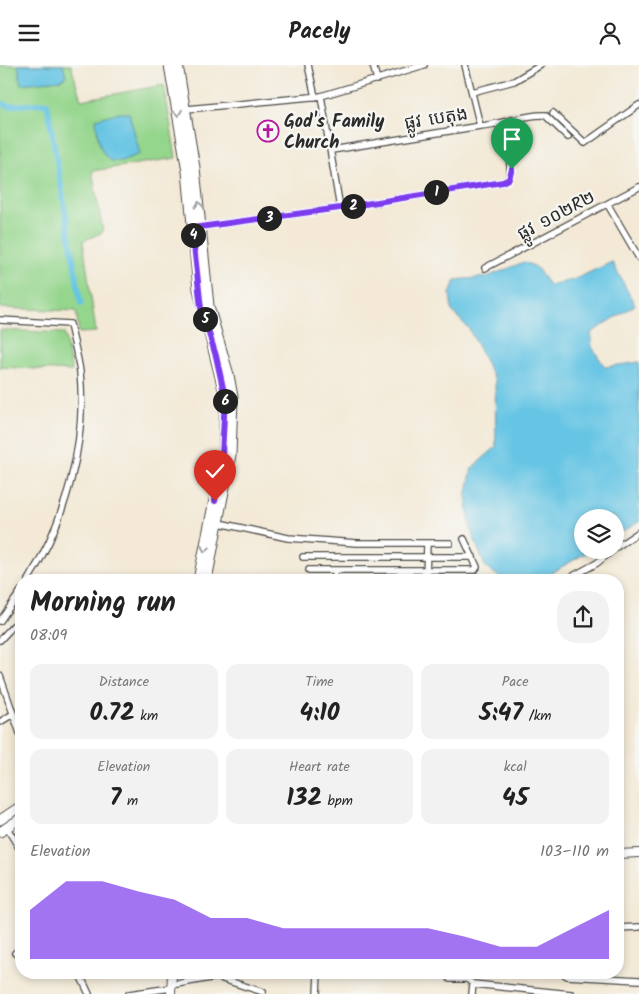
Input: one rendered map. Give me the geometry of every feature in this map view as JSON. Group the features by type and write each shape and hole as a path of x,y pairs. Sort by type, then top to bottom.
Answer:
{"main road":[{"path":"169,65 209,306 229,375 233,397 231,455 208,574"},
{"path":"178,65 195,168 196,228 201,308 221,378 225,411 217,490 199,574"},
{"path":"0,820 15,810"},
{"path":"3,830 15,822"}],"street":[{"path":"308,65 332,150 340,208"},
{"path":"373,65 377,81"},
{"path":"186,109 318,97 377,81 415,66 424,65"},
{"path":"465,65 480,126"},
{"path":"472,92 514,81 541,65"},
{"path":"554,113 585,143 639,105"},
{"name":"ផ្លូវ បេតុង","path":"332,150 480,126 498,125 536,115 545,115 568,137"},
{"path":"196,228 340,208 503,182 509,179 512,169 503,132 498,125"},
{"name":"ផ្លូវ ១០២R២","path":"486,268 639,187"},
{"path":"608,205 639,258"},
{"path":"0,320 70,324 80,372 77,443 68,489 56,527 31,574"},
{"path":"219,523 288,539 357,543 450,543"},
{"path":"624,542 639,532"},
{"path":"309,570 476,570 477,567 464,539"},
{"path":"426,571 427,543"},
{"path":"303,557 473,557"},
{"path":"577,574 601,559"},
{"path":"0,621 15,600"},
{"path":"0,640 15,624"},
{"path":"0,676 15,720"},
{"path":"0,722 13,714"},
{"path":"3,830 15,844"},
{"path":"624,854 639,853"},
{"path":"624,928 639,927"},
{"path":"83,979 89,994"},
{"path":"128,994 171,989 208,979"},
{"path":"222,979 263,992"},
{"path":"317,994 318,979"},
{"path":"450,979 467,979 472,985 472,994"},
{"path":"615,979 639,980"},
{"path":"472,985 572,994"}],"green space":[{"path":"0,65 71,65 81,100 164,85 176,158 92,171 103,232 83,241 96,332 79,333 76,311 0,308"},
{"path":"0,330 64,333 72,371 0,367"}],"water":[{"path":"18,65 63,65 66,76 61,80 21,84"},
{"path":"116,113 129,113 140,154 121,161 111,161 106,157 101,147 96,119"},
{"path":"524,262 536,267 549,285 573,280 612,262 635,305 591,333 592,347 605,367 639,362 639,522 624,531 624,509 574,509 575,559 549,574 495,574 485,566 471,531 466,497 472,468 496,447 495,381 469,329 452,311 450,294 455,280 487,277"}],"waterway":[{"path":"0,102 8,106 47,103 81,304"}],"place":[{"name":"God's Family Church","path":"268,131"}],"route":[{"path":"215,501 224,438 225,397 216,356 201,308 192,228 340,208 503,182 509,179 512,169"}]}
